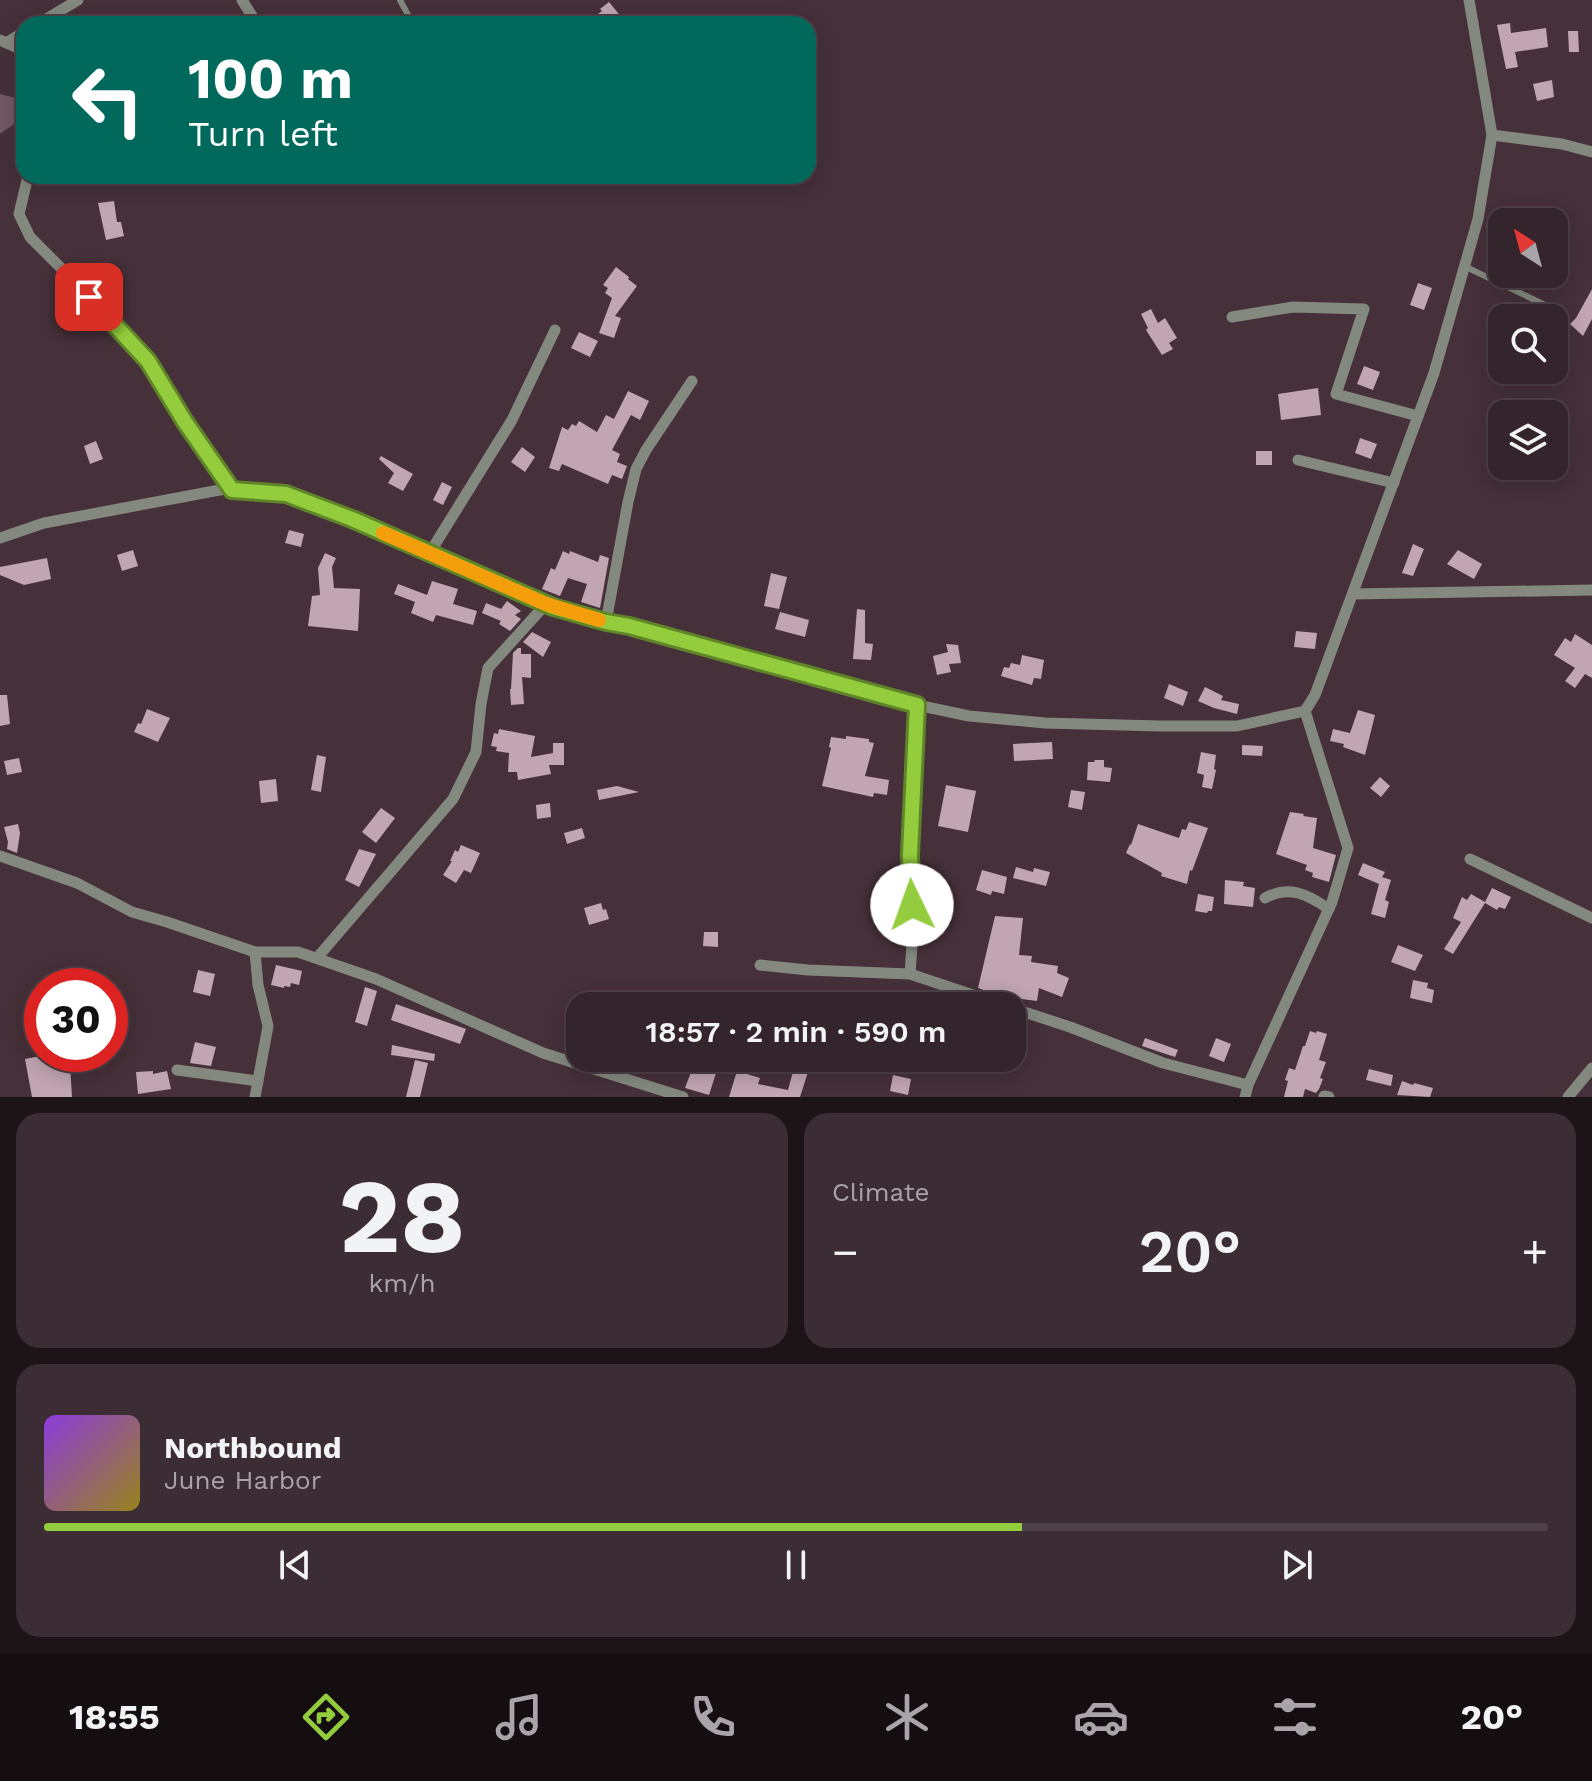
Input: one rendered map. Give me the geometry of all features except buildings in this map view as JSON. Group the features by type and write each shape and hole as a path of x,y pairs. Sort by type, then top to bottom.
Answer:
{"street":[{"path":"51,16 78,0"},
{"path":"0,538 44,523 225,489 286,494 352,519 546,604 917,705 969,716 1045,723 1160,726 1237,726 1305,711 1315,695 1434,373 1478,219 1492,135 1469,0"},
{"path":"1492,135 1562,144 1592,152"},
{"path":"26,184 19,214 30,237 148,361 232,490"},
{"path":"1232,317 1293,307 1364,309 1336,394 1418,416"},
{"path":"429,554 512,420 555,330"},
{"path":"606,622 636,469 692,381"},
{"path":"1298,460 1394,483"},
{"path":"1353,594 1592,590"},
{"path":"317,958 453,799 476,752 488,668 546,604"},
{"path":"910,974 913,931 910,854 917,705"},
{"path":"1026,1013 1246,1091 1329,909 1348,848 1305,711"},
{"path":"0,856 77,883 132,912 255,952 298,952 317,958 376,979 543,1053 683,1097"},
{"path":"1470,859 1592,918"},
{"path":"1265,898 1275,892 1296,892 1313,898 1329,909"},
{"path":"255,952 258,985 268,1026 255,1097"},
{"path":"760,965 910,974 964,992"},
{"path":"1568,1097 1592,1068"},
{"path":"177,1070 258,1081"}],"lane":[{"path":"1464,266 1543,304"}],"shaded area":[{"path":"0,94 16,98 16,123 0,134"}],"slow traffic":[{"path":"383,533 553,607 599,620"}],"route":[{"path":"89,297 148,361 232,490 286,494 352,519 553,607 917,705 910,854 912,905"}]}
